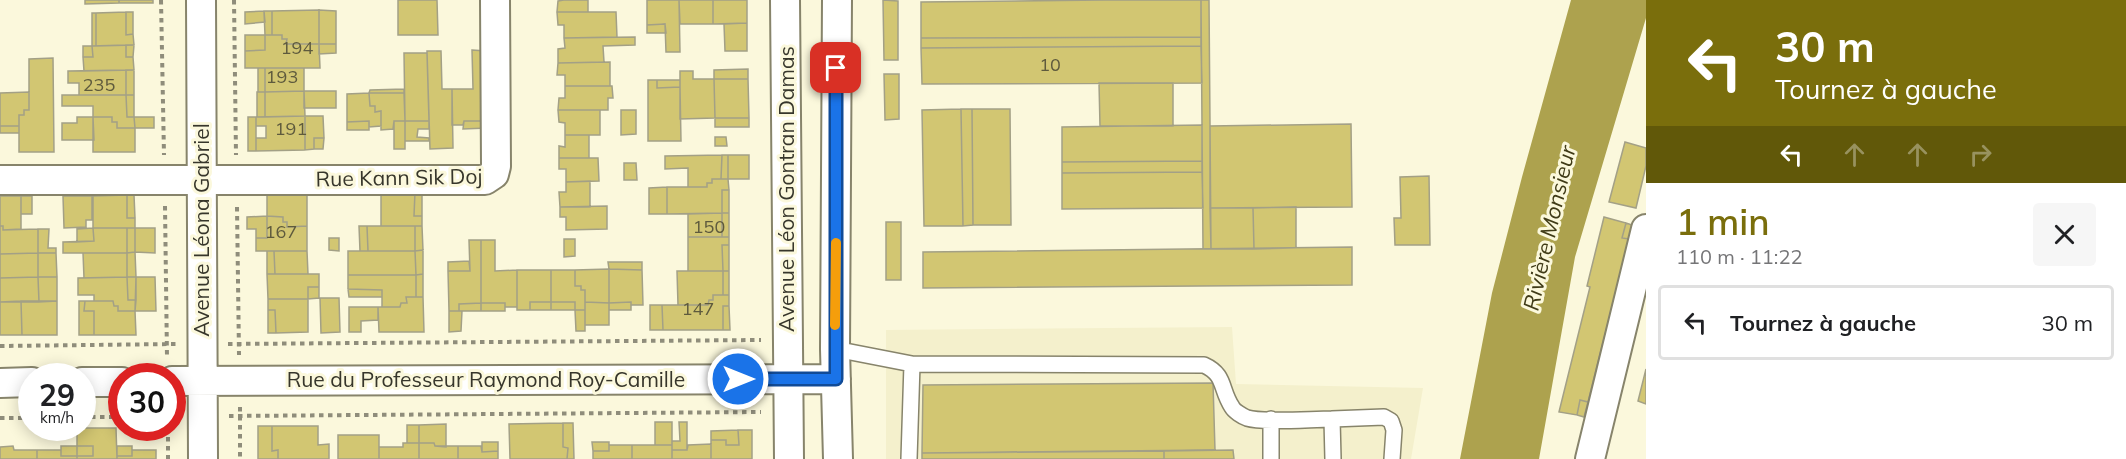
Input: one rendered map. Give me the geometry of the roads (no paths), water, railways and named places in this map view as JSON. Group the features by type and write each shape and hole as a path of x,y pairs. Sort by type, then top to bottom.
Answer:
{"street":[{"name":"Avenue Léona Gabriel","path":"201,0 203,459"},
{"name":"Rue Kann Sik Doj","path":"201,179 485,180 491,177 495,174 496,166 495,0"},
{"name":"Avenue Léon Gontran Damas","path":"785,0 789,459"},
{"path":"837,0 835,349 838,459"},
{"path":"0,180 201,179"},
{"path":"1595,458 1646,229"},
{"name":"Rue du Professeur Raymond Roy-Camille","path":"186,381 836,379"},
{"path":"0,382 18,382"}],"lane":[{"path":"835,349 912,364 1204,365 1215,370 1232,407 1245,417 1271,419 1384,417 1392,421 1394,430 1392,459"},
{"path":"909,459 912,364"},
{"path":"1271,419 1271,459"},
{"path":"1332,419 1332,459"}],"water":[{"name":"Rivière Monsieur","path":"1571,0 1646,0 1646,18 1575,257 1539,459 1460,459 1492,293"}]}
